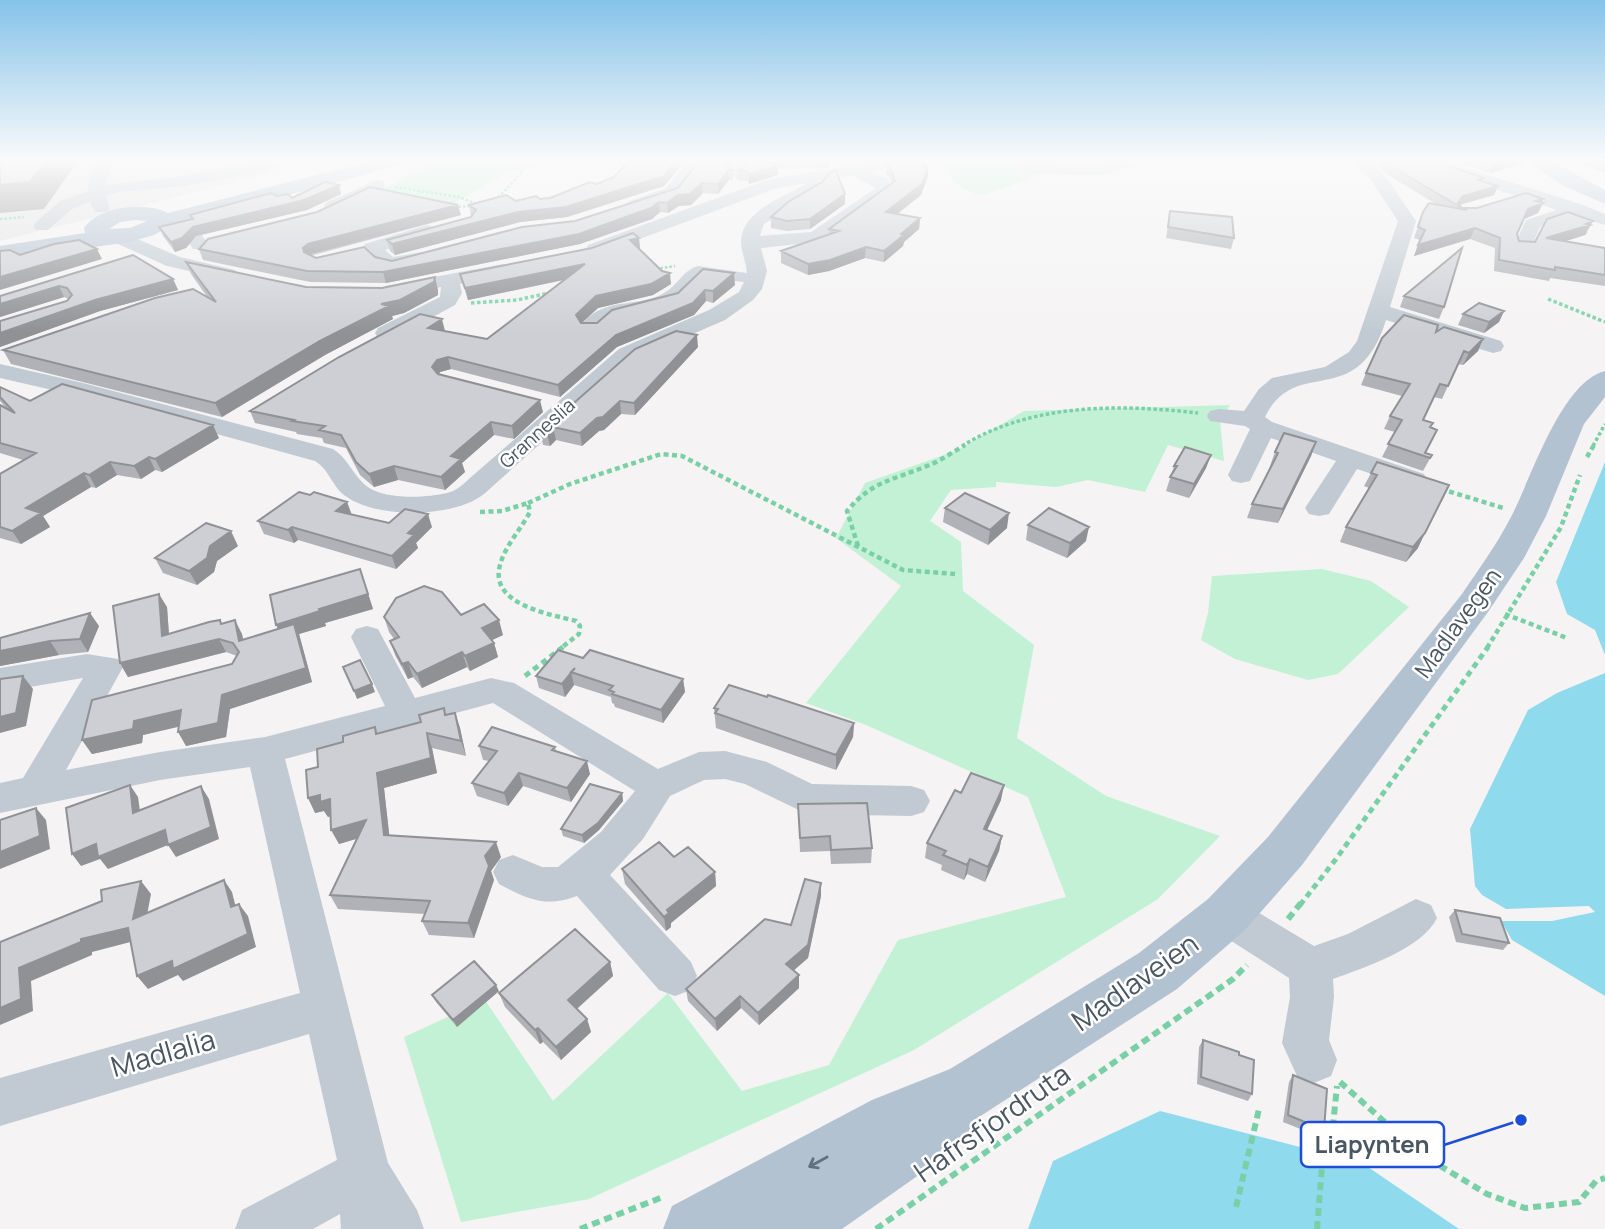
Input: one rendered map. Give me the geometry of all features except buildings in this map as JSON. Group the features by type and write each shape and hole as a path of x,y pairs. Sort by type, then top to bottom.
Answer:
{"main road":[{"path":"4,252 149,219"},
{"name":"Madlavegen","path":"1285,851 1475,603 1506,558 1529,516 1569,424 1579,408 1605,380"},
{"name":"Madlaveien","path":"786,1229 912,1144 968,1092 1158,971 1226,915 1285,851"},
{"name":"Madlaveien","path":"681,1212 893,1121 968,1092"}],"street":[{"path":"42,226 53,218"},
{"path":"103,218 107,229 174,262 248,278"},
{"path":"575,254 613,244 682,218"},
{"path":"591,327 605,314 671,298 698,272 756,279 757,271 750,243 752,227 760,218"},
{"path":"750,243 806,238 822,233 843,218"},
{"path":"1241,475 1271,388 1289,381 1343,369 1358,358 1368,341 1407,221 1405,218"},
{"path":"1523,246 1532,224 1549,218"},
{"path":"149,219 150,239 155,252"},
{"path":"441,254 394,264 363,256 443,227"},
{"path":"189,229 200,245"},
{"path":"174,262 195,254 200,245 221,239"},
{"path":"124,262 155,252"},
{"path":"376,292 518,264"},
{"name":"Granneslia","path":"462,497 626,354 717,315 746,296 756,279"},
{"path":"363,345 441,304 452,295 452,286 447,280"},
{"path":"1377,310 1493,346"},
{"path":"5,361 75,388 324,456 337,462 351,488 369,499 415,503 462,497"},
{"path":"540,402 564,408"},
{"path":"224,429 246,415"},
{"path":"1219,416 1258,423 1430,486"},
{"path":"1319,508 1352,457"},
{"path":"367,637 406,713"},
{"path":"0,680 87,666 106,667 88,702 18,794"},
{"path":"18,794 160,766 265,751 477,692 502,692 656,786"},
{"path":"88,702 125,694"},
{"path":"265,751 365,1173 367,1229"},
{"path":"513,872 550,886 570,882 583,874 646,808 656,786 699,766 725,765 754,772 807,799 911,801"},
{"path":"583,874 675,976"},
{"path":"1226,915 1310,967 1361,949 1416,918"},
{"path":"1310,967 1312,997 1305,1043 1326,1070"},
{"name":"Madlalia","path":"0,1101 327,1007"},
{"path":"261,1229 365,1173"},
{"path":"365,1173 398,1229"}],"path":[{"path":"650,270 701,264 698,272"},
{"path":"441,304 450,306 517,300 560,290"},
{"path":"1548,299 1605,322"},
{"path":"858,547 847,511 861,492 882,480 930,465 986,433 1023,421 1081,410 1167,408 1219,416"},
{"path":"462,497 469,509 480,513 502,511 528,503 570,484 661,454 682,456 903,570 955,574"},
{"path":"1430,486 1529,516"},
{"path":"502,692 556,653 581,630 576,621 523,606 506,593 498,577 499,567 530,512 528,503"},
{"path":"1475,603 1567,638"},
{"name":"Hafrsfjordruta","path":"876,1229 1233,979 1269,944 1336,859 1391,781"},
{"path":"1326,1070 1397,1133 1442,1167 1487,1194 1525,1208 1579,1202 1596,1181 1605,1178"},
{"path":"1317,1229 1323,1153 1332,1135 1326,1070"},
{"path":"1236,1207 1259,1109"},
{"path":"580,1229 681,1212"}],"shaded area":[{"path":"0,218 91,218 0,241"}],"green space":[{"path":"1230,405 1220,421 1224,461 1168,445 1145,492 1088,480 1056,487 996,482 996,487 951,490 930,521 961,542 963,591 1034,645 1017,738 1106,796 1220,836 1158,899 914,1050 589,1199 461,1222 404,1037 485,1000 553,1101 668,993 742,1091 829,1065 898,940 1066,897 1028,797 866,725 806,703 901,586 836,538 865,483 958,450 1024,411"},
{"path":"1322,569 1371,581 1409,607 1338,674 1308,680 1235,659 1201,640 1208,613 1212,576"}],"water":[{"path":"1605,462 1605,655 1595,630 1567,614 1556,582"},
{"path":"1605,673 1605,996 1512,940 1501,921 1552,921 1595,912 1589,906 1506,909 1482,895 1475,886 1470,829 1528,710 1557,693"},
{"path":"1160,1111 1362,1163 1459,1229 1028,1229 1053,1161"}],"place":[{"name":"Liapynten","path":"1521,1120"}]}
